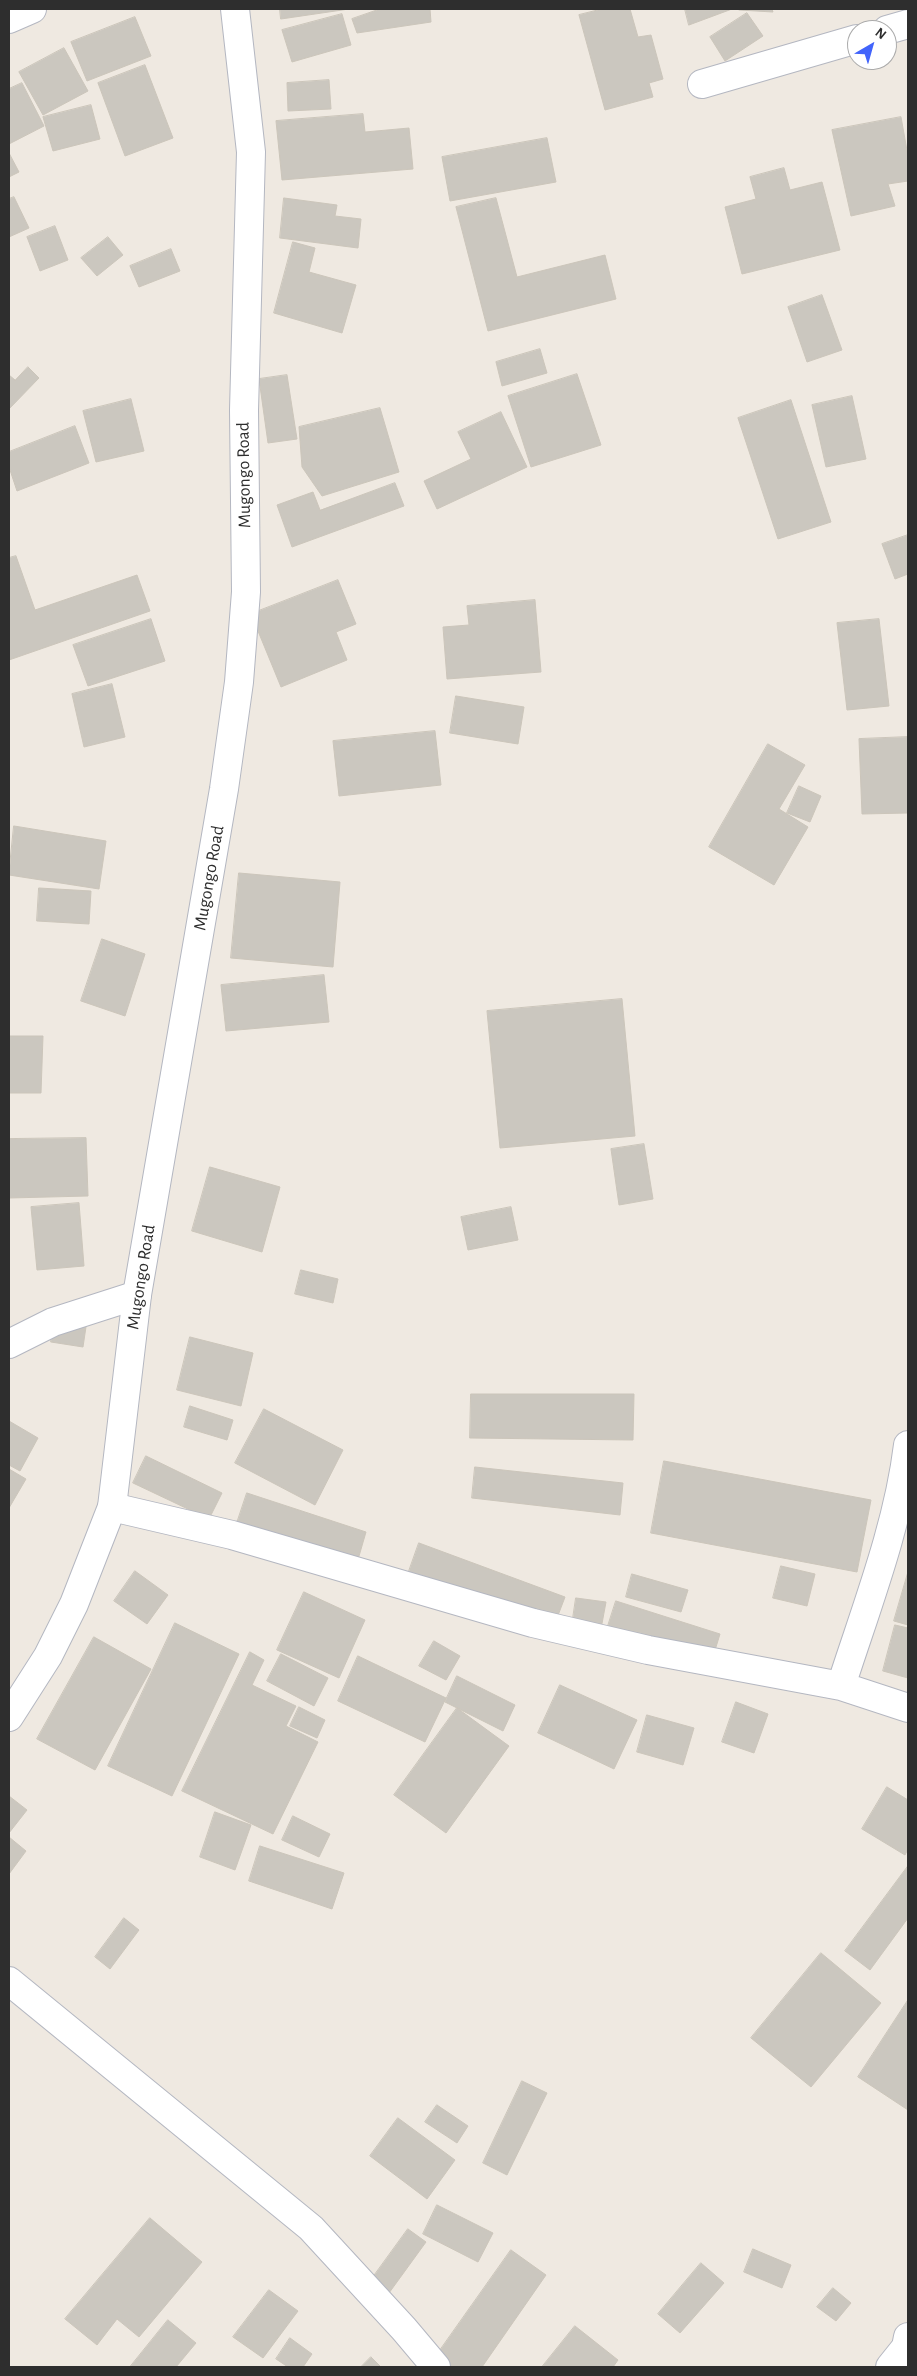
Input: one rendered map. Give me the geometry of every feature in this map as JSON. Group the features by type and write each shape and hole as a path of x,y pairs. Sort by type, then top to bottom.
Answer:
{"street":[{"path":"9,19 32,9"},
{"name":"Mugongo Road","path":"9,1717 48,1656 74,1604 112,1507 137,1295 224,789 240,682 246,592 244,410 251,152 235,9"},
{"path":"702,84 847,42"},
{"path":"9,1344 53,1322 137,1295"},
{"path":"841,1686 886,1543 905,1469 908,1445"},
{"path":"112,1507 232,1535 533,1624 648,1650 841,1686 908,1708"},
{"path":"9,1981 311,2228 404,2329 436,2367"},
{"path":"890,2367 906,2347 908,2337"}],"building":[{"path":"280,9 349,9 281,19"},
{"path":"380,9 430,9 431,22 357,33 352,19"},
{"path":"602,9 630,9 638,37 651,35 663,79 649,83 653,97 605,110 579,15"},
{"path":"685,9 732,9 689,25"},
{"path":"772,9 773,12 739,10"},
{"path":"747,13 763,36 725,61 710,37"},
{"path":"342,14 351,45 292,62 282,30"},
{"path":"135,17 151,56 87,81 71,42"},
{"path":"64,48 88,91 43,115 19,72"},
{"path":"145,65 173,138 125,156 98,83"},
{"path":"329,80 331,109 288,111 287,83"},
{"path":"22,83 44,126 9,144 9,89"},
{"path":"91,105 100,139 53,151 43,117"},
{"path":"363,114 365,132 409,128 413,169 282,180 276,121"},
{"path":"901,117 908,156 908,181 888,184 895,206 851,216 832,130"},
{"path":"547,138 556,182 450,201 442,157"},
{"path":"9,153 19,172 9,177"},
{"path":"784,168 790,190 822,182 840,250 742,274 725,207 756,199 750,177"},
{"path":"14,197 29,228 9,237 9,199"},
{"path":"284,198 337,205 335,216 361,219 358,248 280,238"},
{"path":"496,198 517,277 605,255 616,299 488,331 456,207"},
{"path":"55,226 68,260 40,271 27,237"},
{"path":"108,237 123,255 97,276 81,258"},
{"path":"293,242 315,248 309,272 356,285 342,333 274,313"},
{"path":"171,249 180,271 139,287 130,266"},
{"path":"822,295 842,350 807,362 788,307"},
{"path":"540,349 547,373 502,386 496,362"},
{"path":"28,367 39,378 9,409 9,375 15,380"},
{"path":"577,374 601,445 531,467 508,396"},
{"path":"287,375 297,439 268,443 259,379"},
{"path":"852,396 866,459 826,467 812,405"},
{"path":"131,399 144,451 96,462 83,411"},
{"path":"791,400 831,522 778,539 738,418"},
{"path":"380,408 399,472 322,496 302,467 299,427"},
{"path":"501,412 527,467 437,509 424,481 471,459 458,432"},
{"path":"75,426 89,463 17,491 9,467 9,452"},
{"path":"395,483 404,506 292,547 277,505 313,492 320,510"},
{"path":"908,535 908,574 895,579 882,544"},
{"path":"16,556 35,610 137,575 150,611 9,660 9,558"},
{"path":"338,580 356,624 336,632 347,660 281,687 251,614"},
{"path":"535,600 541,672 447,679 443,627 469,625 467,606"},
{"path":"151,619 165,661 88,686 73,645"},
{"path":"879,619 889,706 847,710 837,623"},
{"path":"112,684 125,737 84,747 72,694"},
{"path":"456,696 524,707 518,744 450,733"},
{"path":"435,731 441,785 339,796 333,741"},
{"path":"908,737 908,813 862,814 859,739"},
{"path":"768,744 805,765 779,809 808,827 774,885 709,847"},
{"path":"799,786 821,796 810,822 787,813"},
{"path":"14,826 106,841 99,889 9,875"},
{"path":"239,873 340,882 333,967 231,958"},
{"path":"39,888 91,891 89,924 37,921"},
{"path":"102,939 145,954 125,1016 81,1001"},
{"path":"324,975 329,1022 226,1031 221,985"},
{"path":"622,999 635,1136 500,1148 487,1011"},
{"path":"9,1036 43,1036 41,1093 9,1093"},
{"path":"86,1138 88,1196 9,1198 9,1139"},
{"path":"644,1144 653,1199 619,1205 611,1149"},
{"path":"210,1167 280,1187 262,1252 192,1231"},
{"path":"79,1203 84,1266 37,1270 31,1207"},
{"path":"511,1207 518,1240 468,1250 461,1217"},
{"path":"301,1270 338,1279 333,1303 295,1294"},
{"path":"54,1315 87,1320 83,1347 51,1342"},
{"path":"190,1337 253,1353 241,1406 177,1390"},
{"path":"471,1394 634,1394 633,1440 470,1438"},
{"path":"190,1406 233,1420 227,1440 184,1427"},
{"path":"264,1409 343,1450 315,1505 235,1463"},
{"path":"9,1421 38,1438 20,1471 9,1465"},
{"path":"146,1456 222,1493 209,1519 133,1483"},
{"path":"664,1461 871,1500 857,1572 651,1533"},
{"path":"475,1467 623,1483 620,1515 472,1498"},
{"path":"9,1469 26,1479 9,1508"},
{"path":"247,1493 366,1532 357,1563 237,1523"},
{"path":"419,1543 565,1597 554,1626 408,1574"},
{"path":"781,1566 815,1574 807,1606 773,1598"},
{"path":"135,1571 168,1595 147,1624 114,1601"},
{"path":"908,1572 908,1625 894,1621"},
{"path":"632,1574 688,1590 681,1612 626,1597"},
{"path":"304,1592 365,1620 339,1678 277,1650"},
{"path":"576,1598 606,1602 601,1629 572,1625"},
{"path":"616,1601 720,1634 712,1660 608,1626"},
{"path":"175,1623 239,1654 172,1796 108,1766"},
{"path":"895,1625 908,1628 908,1678 883,1671"},
{"path":"94,1637 151,1669 95,1770 37,1739"},
{"path":"434,1641 460,1656 446,1680 419,1666"},
{"path":"250,1652 264,1660 252,1685 296,1706 286,1726 318,1742 273,1834 182,1791"},
{"path":"281,1654 328,1678 314,1706 267,1681"},
{"path":"358,1656 446,1698 425,1742 338,1701"},
{"path":"457,1676 515,1705 503,1731 445,1702"},
{"path":"560,1685 637,1720 614,1769 538,1733"},
{"path":"736,1702 768,1714 754,1753 722,1742"},
{"path":"299,1707 325,1720 317,1738 290,1726"},
{"path":"457,1708 509,1746 446,1833 394,1795"},
{"path":"647,1715 694,1728 683,1765 637,1752"},
{"path":"887,1787 908,1800 908,1849 905,1855 862,1829"},
{"path":"9,1796 27,1810 9,1833"},
{"path":"215,1812 251,1825 235,1870 200,1857"},
{"path":"293,1816 330,1834 319,1857 282,1840"},
{"path":"9,1837 26,1851 9,1874"},
{"path":"260,1846 344,1873 332,1909 249,1881"},
{"path":"908,1866 908,1918 870,1970 845,1951"},
{"path":"124,1918 139,1930 110,1969 95,1957"},
{"path":"821,1953 881,2003 811,2087 751,2038"},
{"path":"908,2000 908,2110 858,2077"},
{"path":"522,2081 547,2093 507,2175 483,2163"},
{"path":"437,2105 468,2126 457,2143 425,2122"},
{"path":"398,2118 455,2160 427,2199 370,2156"},
{"path":"437,2205 493,2233 478,2262 423,2234"},
{"path":"150,2218 202,2262 139,2337 117,2319 97,2345 65,2319"},
{"path":"408,2229 426,2242 389,2293 371,2280"},
{"path":"753,2249 791,2265 782,2288 744,2272"},
{"path":"511,2250 546,2275 482,2367 452,2367 436,2356"},
{"path":"701,2263 724,2283 680,2333 658,2314"},
{"path":"833,2288 851,2303 836,2321 817,2307"},
{"path":"269,2290 298,2311 263,2358 233,2337"},
{"path":"168,2320 196,2343 176,2367 130,2367"},
{"path":"575,2326 618,2360 613,2367 542,2367"},
{"path":"290,2338 312,2354 303,2367 288,2367 276,2359"},
{"path":"371,2357 381,2367 361,2367"}]}
